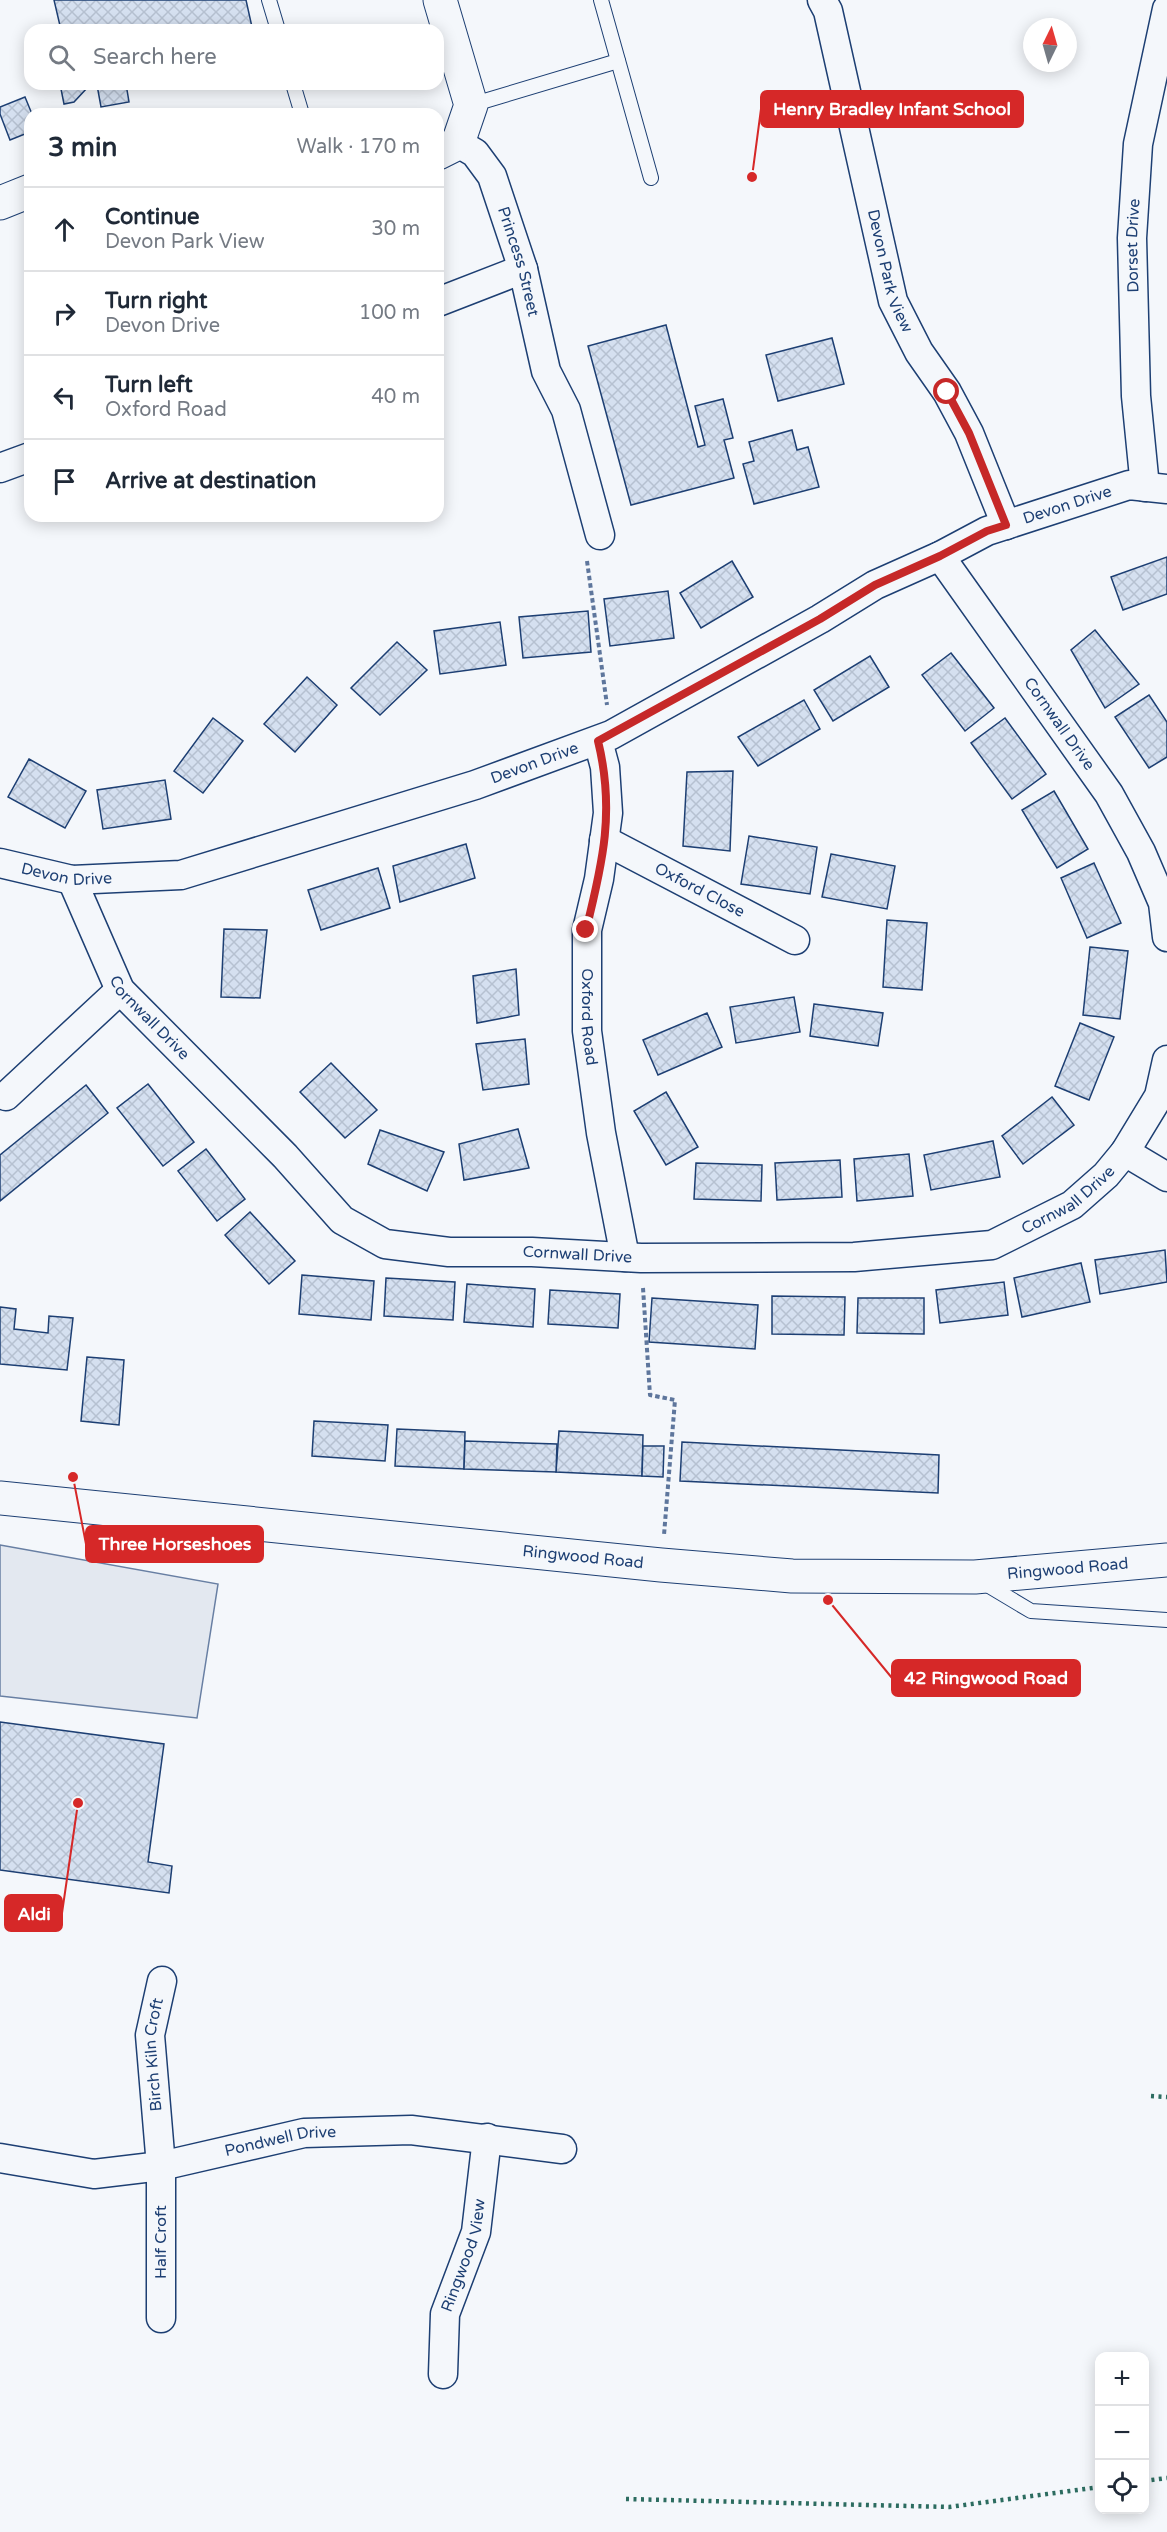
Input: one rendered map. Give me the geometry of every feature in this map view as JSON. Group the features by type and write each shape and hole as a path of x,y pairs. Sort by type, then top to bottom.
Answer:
{"main road":[{"path":"440,0 471,105"},
{"name":"Princess Street","path":"448,148 471,105"},
{"path":"0,203 24,193"},
{"name":"Ringwood Road","path":"0,1498 661,1565 792,1576 975,1577 1167,1560"}],"street":[{"name":"Devon Park View","path":"822,0 828,12 893,301 919,352 947,392 969,433 1006,525"},
{"name":"Dorset Drive","path":"1156,488 1136,396 1132,238 1138,144 1167,9"},
{"name":"Princess Street","path":"448,148 475,153 492,176 523,269 546,371 566,410 600,535"},
{"path":"444,300 523,269"},
{"path":"0,468 24,458"},
{"name":"Devon Drive","path":"0,863 72,880 181,875 475,785 604,738 820,619 875,585 940,556 987,531 1129,485 1156,488"},
{"name":"Cornwall Drive","path":"940,556 1110,794 1141,852 1163,903 1167,937"},
{"name":"Oxford Road","path":"604,738 608,813 599,879 586,930 587,1031 601,1133 633,1258"},
{"name":"Oxford Close","path":"604,840 795,940"},
{"name":"Cornwall Drive","path":"72,880 120,990 285,1156 342,1220 385,1244 449,1252 532,1252 633,1258 854,1257 992,1245 1072,1205 1106,1175 1125,1152 1159,1096 1167,1060"},
{"path":"6,1096 120,990"},
{"path":"1125,1152 1167,1177"},
{"name":"Birch Kiln Croft","path":"161,2166 150,2035 162,1981"},
{"name":"Pondwell Drive","path":"0,2157 94,2174 161,2166 304,2133 411,2130 562,2149"},
{"name":"Ringwood View","path":"443,2374 445,2314 476,2232 487,2138"},
{"name":"Half Croft","path":"161,2166 161,2318"}],"lane":[{"path":"269,0 276,24"},
{"path":"601,0 651,178"},
{"path":"471,105 618,61"},
{"path":"295,90 300,108"},
{"path":"975,1577 1031,1611 1167,1620"}],"path":[{"path":"600,535 586,554 604,738"},
{"path":"633,1258 650,1395 675,1400 661,1565"}],"shaded area":[{"path":"0,1545 218,1584 197,1718 0,1696"}],"building":[{"path":"54,0 246,0 251,24 60,24"},
{"path":"61,90 85,90 74,102 64,104"},
{"path":"98,90 127,90 129,102 101,107"},
{"path":"25,97 30,108 24,108 24,134 10,140 0,114 0,107"},
{"path":"666,325 698,447 705,445 695,406 723,399 733,438 724,440 734,478 631,505 588,346"},
{"path":"832,338 844,384 778,401 766,355"},
{"path":"792,430 797,450 808,447 819,487 754,504 743,464 754,461 749,442"},
{"path":"1167,557 1167,594 1123,610 1111,577"},
{"path":"732,561 753,597 701,628 680,593"},
{"path":"668,591 674,638 610,646 604,599"},
{"path":"588,611 591,652 523,658 519,617"},
{"path":"500,622 506,665 440,674 434,631"},
{"path":"1095,630 1139,684 1105,708 1071,650"},
{"path":"397,642 427,670 380,715 351,688"},
{"path":"951,653 994,708 965,731 922,675"},
{"path":"870,656 889,687 833,721 814,690"},
{"path":"307,677 337,705 295,752 264,724"},
{"path":"1149,695 1167,722 1167,757 1149,768 1115,717"},
{"path":"804,700 820,729 758,766 738,737"},
{"path":"213,718 243,741 203,793 174,771"},
{"path":"1005,718 1046,774 1012,799 971,743"},
{"path":"29,759 86,791 65,828 8,797"},
{"path":"733,771 730,851 683,846 687,772"},
{"path":"165,780 171,819 103,829 97,790"},
{"path":"1054,791 1088,849 1057,868 1022,810"},
{"path":"749,836 817,847 810,894 741,884"},
{"path":"466,844 475,878 400,902 393,866"},
{"path":"831,854 895,866 887,909 822,897"},
{"path":"1094,863 1121,923 1087,938 1061,878"},
{"path":"378,868 390,908 321,930 308,890"},
{"path":"887,920 927,923 922,990 883,987"},
{"path":"224,929 267,930 260,998 221,997"},
{"path":"1090,947 1128,951 1120,1019 1083,1015"},
{"path":"516,969 519,1015 477,1023 473,976"},
{"path":"794,997 800,1032 736,1043 730,1007"},
{"path":"814,1004 883,1013 878,1046 810,1036"},
{"path":"707,1013 722,1047 658,1075 643,1040"},
{"path":"1080,1023 1114,1037 1089,1100 1055,1086"},
{"path":"525,1039 529,1084 483,1090 476,1044"},
{"path":"331,1063 377,1110 345,1138 300,1092"},
{"path":"148,1084 194,1142 163,1166 117,1108"},
{"path":"86,1085 108,1113 0,1201 0,1155"},
{"path":"666,1092 698,1147 666,1165 634,1111"},
{"path":"1052,1097 1074,1125 1023,1164 1002,1136"},
{"path":"518,1129 529,1168 464,1180 459,1144"},
{"path":"380,1130 444,1152 427,1191 368,1164"},
{"path":"993,1141 1000,1177 931,1190 924,1155"},
{"path":"206,1149 245,1199 217,1221 178,1171"},
{"path":"909,1154 913,1196 857,1201 854,1159"},
{"path":"840,1160 842,1197 777,1200 775,1163"},
{"path":"696,1163 762,1165 761,1201 694,1199"},
{"path":"250,1212 295,1261 269,1284 225,1235"},
{"path":"1165,1250 1167,1282 1100,1294 1095,1260"},
{"path":"1081,1263 1090,1302 1022,1317 1014,1278"},
{"path":"302,1275 374,1281 371,1320 299,1314"},
{"path":"386,1278 455,1282 453,1320 384,1316"},
{"path":"1004,1282 1008,1315 940,1323 936,1290"},
{"path":"467,1284 535,1289 533,1327 464,1322"},
{"path":"550,1290 620,1294 618,1328 548,1324"},
{"path":"772,1296 845,1297 844,1335 772,1334"},
{"path":"652,1298 758,1305 755,1349 649,1342"},
{"path":"858,1298 924,1298 924,1334 857,1333"},
{"path":"0,1307 16,1309 14,1329 48,1333 49,1316 73,1318 67,1370 0,1364"},
{"path":"87,1357 124,1360 119,1425 81,1421"},
{"path":"314,1421 388,1425 385,1461 312,1456"},
{"path":"397,1429 465,1432 464,1469 395,1466"},
{"path":"559,1431 643,1435 642,1476 556,1472"},
{"path":"465,1441 557,1444 556,1472 464,1469"},
{"path":"682,1442 939,1455 938,1493 680,1481"},
{"path":"643,1446 664,1446 663,1477 642,1476"},
{"path":"0,1722 164,1744 148,1862 172,1866 169,1893 0,1870"}],"hedge":[{"path":"1151,2096 1167,2097"},
{"path":"1149,2480 1167,2478"},
{"path":"626,2499 949,2507 1095,2488"}],"place":[{"name":"Henry Bradley Infant School","path":"752,177"},
{"name":"Three Horseshoes","path":"73,1477"},
{"name":"42 Ringwood Road","path":"828,1600"},
{"name":"Aldi","path":"78,1803"}],"route":[{"path":"586,930 599,879 608,813 604,767 598,741 820,619 875,585 940,556 987,531 1006,525 969,433 947,392"}]}
